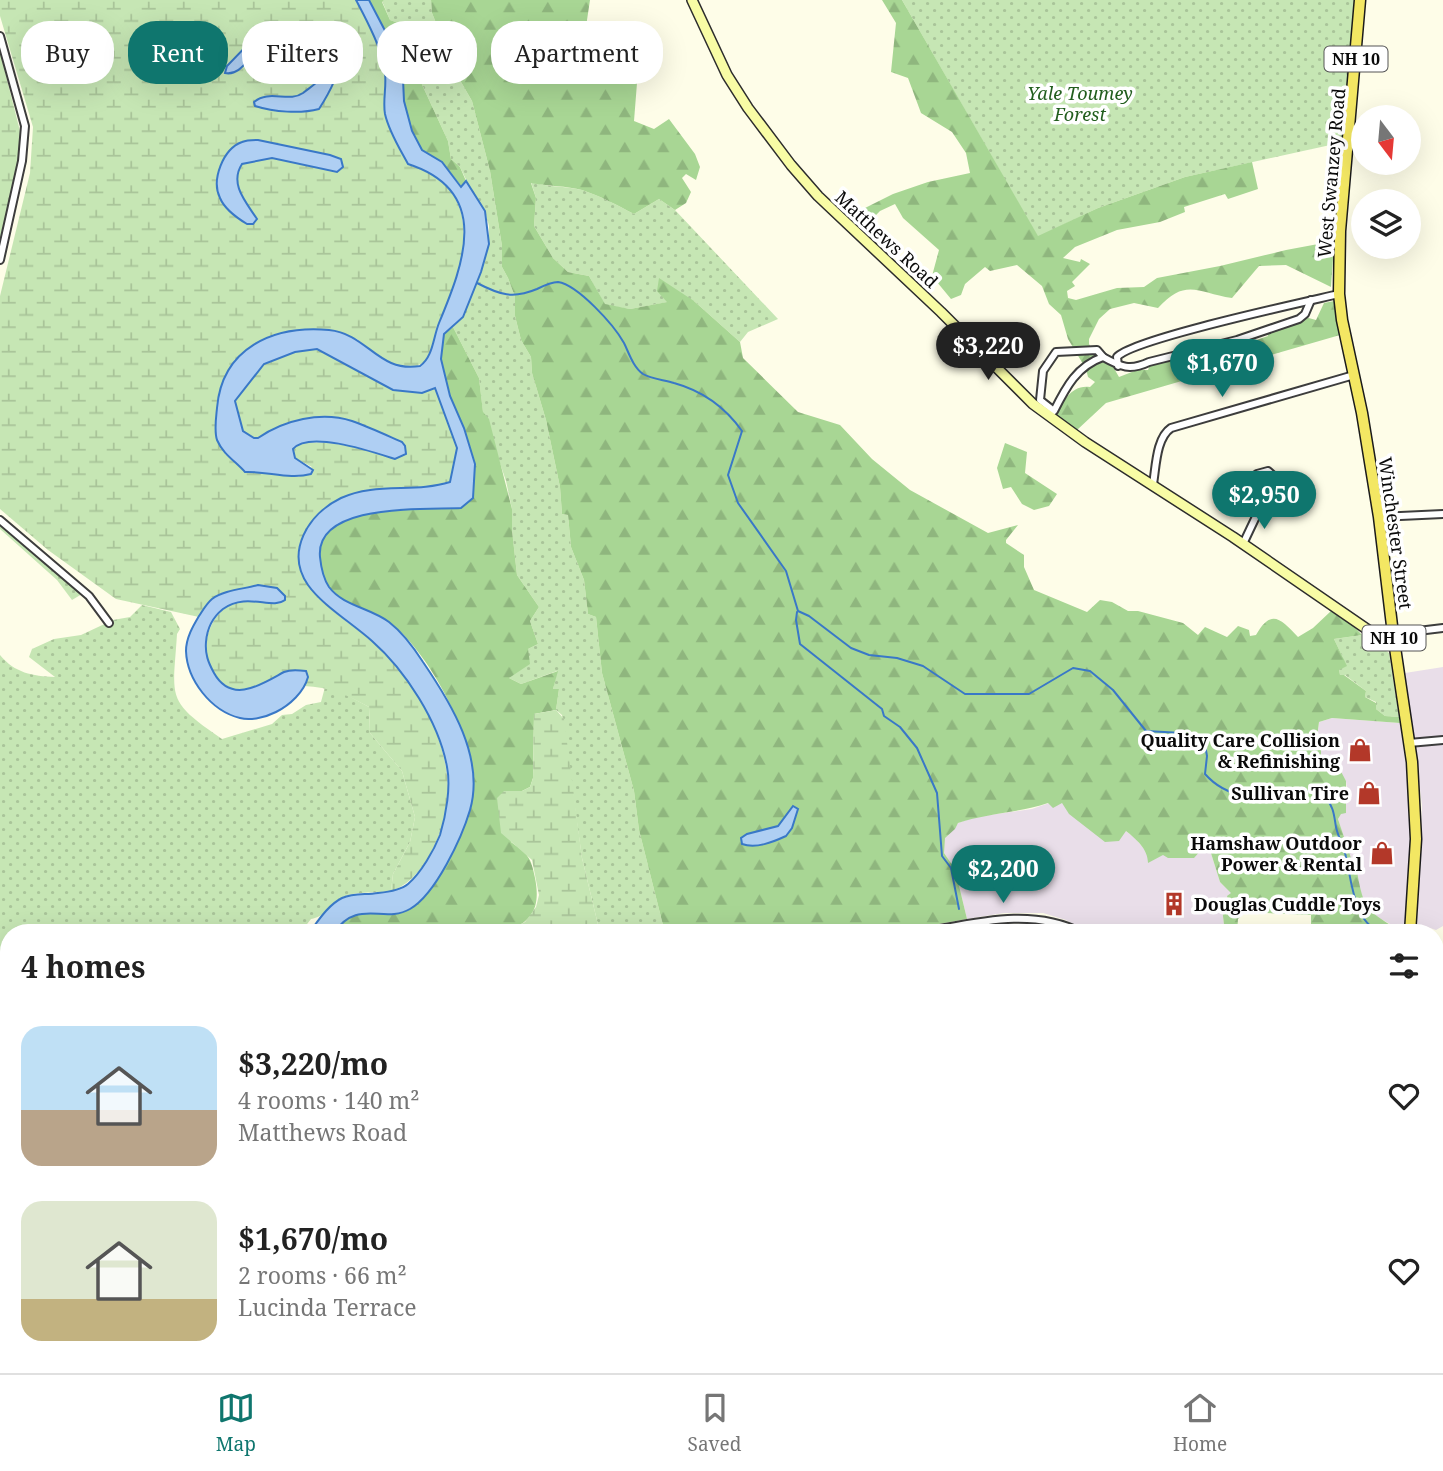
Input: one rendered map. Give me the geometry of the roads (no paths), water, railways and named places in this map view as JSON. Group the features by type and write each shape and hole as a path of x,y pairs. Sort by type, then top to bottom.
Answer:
{"main road":[{"name":"West Swanzey Road","path":"1347,348 1339,293 1340,231 1360,0"},
{"name":"Winchester Street","path":"1347,348 1379,517 1409,743 1416,829 1410,924"}],"street":[{"name":"Matthews Road","path":"692,0 727,75 783,156 818,196 941,312 1033,404 1374,634 1393,634"},
{"path":"0,36 25,126 22,161 0,260"},
{"path":"1118,366 1117,358 1122,352 1135,347 1179,333 1339,293"},
{"path":"1103,357 1091,361 1072,377 1054,411 1040,400 1043,371 1056,352 1097,351 1118,366 1135,368 1237,340 1299,319 1311,300"},
{"path":"1153,484 1161,441 1166,430 1354,375"},
{"path":"1243,544 1261,506 1270,498 1277,479 1268,471 1257,474 1241,485 1240,496 1248,503 1261,506"},
{"path":"1379,517 1443,514"},
{"path":"0,520 89,596 109,624"},
{"path":"1393,634 1443,628"},
{"path":"1409,743 1443,740"},
{"path":"980,924 1010,918 1030,918 1060,924"}],"water":[{"path":"356,0 369,0 380,21 377,21 377,45"},
{"path":"242,50 240,69 228,73 228,65"},
{"path":"314,84 333,84 319,109 287,112 255,106 254,102 260,98 292,97"},
{"path":"385,84 403,84 404,101 412,131 422,150 442,162 461,187 466,181 485,211 489,244 481,272 463,317 444,334 441,359 450,396 475,464 473,498 461,508 400,510 353,518 335,526 323,539 321,565 327,584 335,593 349,603 389,622 403,635 419,657 444,695 463,732 473,771 473,790 470,810 461,835 438,878 420,902 400,913 361,914 342,924 316,924 328,909 342,898 394,890 413,879 427,861 440,835 446,810 448,775 437,732 419,698 384,653 329,607 308,585 301,572 300,547 310,524 329,505 341,498 367,490 423,487 450,482 457,448 435,388 422,393 393,390 317,349 295,352 264,364 235,401 243,431 258,438 279,426 303,419 340,418 402,442 406,454 395,459 342,444 313,442 293,449 295,458 313,470 311,474 295,476 245,472 222,449 217,440 217,408 221,387 240,356 270,337 289,332 308,329 342,333 354,338 383,359 406,367 420,366 430,352 457,277 464,231 461,210 452,192 434,176 408,164 389,127 384,101"},
{"path":"258,140 330,155 341,159 343,167 337,172 272,158 242,164 238,171 238,186 257,219 253,224 247,224 222,202 218,191 218,174 229,151 242,142"},
{"path":"258,585 277,588 285,596 285,600 280,603 241,602 219,612 211,624 206,642 207,658 214,673 221,683 238,690 257,686 289,670 306,671 308,677 300,693 281,709 263,717 244,719 219,709 202,693 187,662 186,646 194,624 212,599"},
{"path":"793,806 798,809 792,828 786,836 759,845 742,844 741,838 747,834 778,826"}],"waterway":[{"path":"477,283 500,293 514,295 558,282 566,285 585,298 604,317 619,335 634,364 643,374 694,390 728,414 742,431 728,475 738,503 786,571 798,611 809,616 851,648 869,655 897,658 923,666 965,694 1029,694 1073,668 1090,671 1113,690 1146,731 1182,733 1205,745 1205,774 1221,787 1238,794 1254,796 1301,791 1314,792 1325,798 1333,811 1356,902 1369,924"},
{"path":"797,612 800,644 882,709 884,716 900,727 917,748 937,793 942,856 951,868 959,909"}],"place":[{"name":"Quality Care Collision & Refinishing","path":"1360,750"},
{"name":"Sullivan Tire","path":"1369,793"},
{"name":"Hamshaw Outdoor Power & Rental","path":"1382,853"},
{"name":"Douglas Cuddle Toys","path":"1174,904"}],"park label":[{"name":"Yale Toumey Forest","path":"1080,103"}]}
